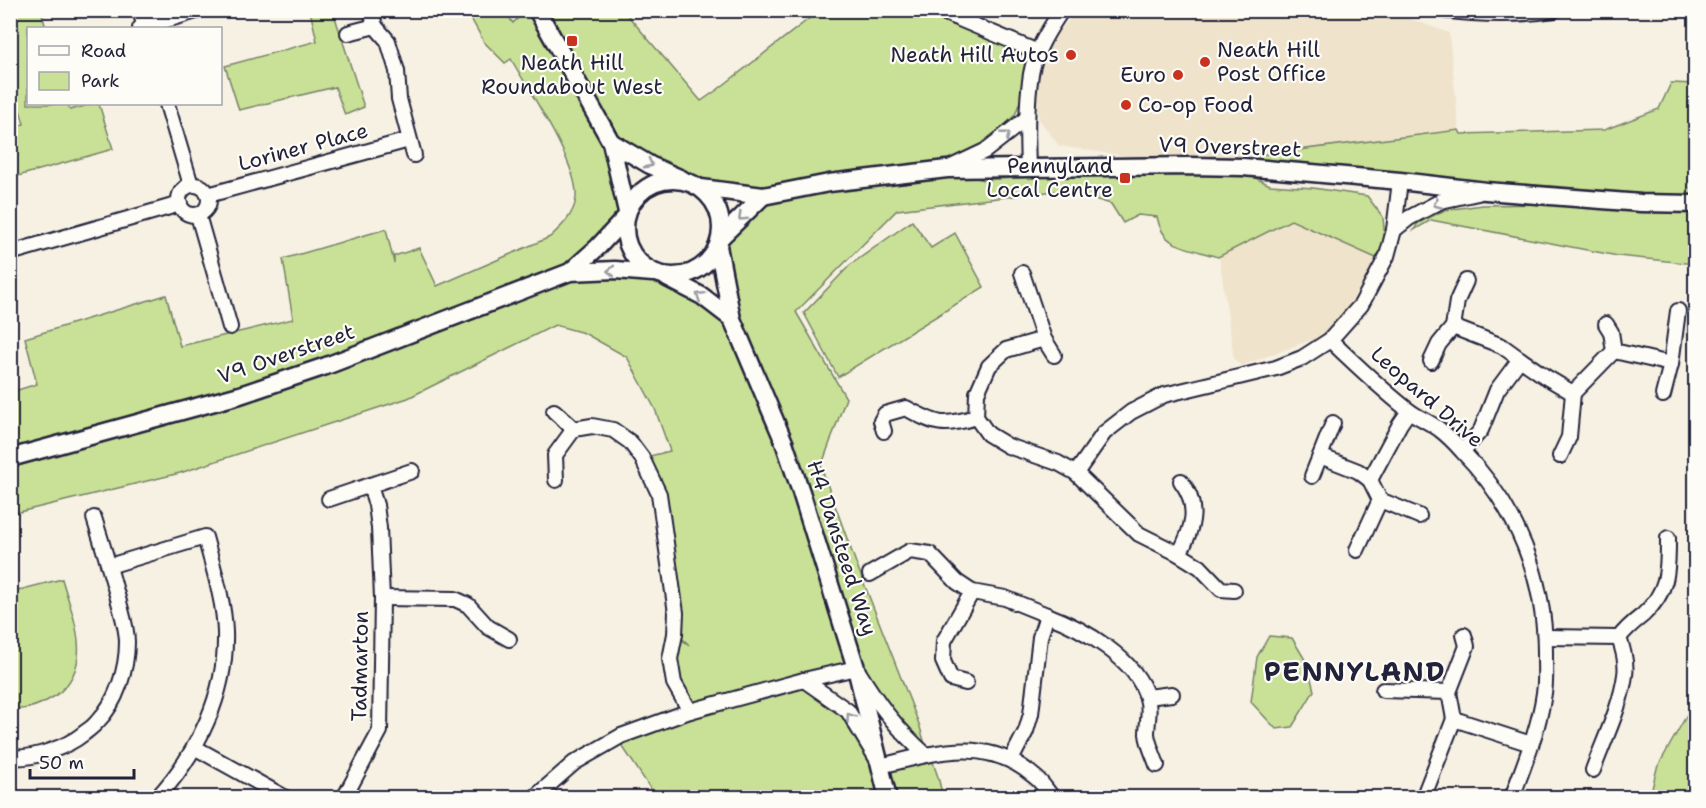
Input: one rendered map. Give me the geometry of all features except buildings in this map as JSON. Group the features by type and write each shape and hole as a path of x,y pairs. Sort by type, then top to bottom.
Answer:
{"street":[{"path":"140,10 143,27"},
{"path":"146,27 200,10"},
{"path":"371,10 375,26 388,41 397,71 399,99 414,155"},
{"path":"1028,168 1027,118 1031,72 1038,52 1062,10"},
{"path":"1442,10 1485,15 1525,15 1554,10"},
{"path":"946,12 1038,52"},
{"path":"541,16 611,142 626,215 624,235 629,251 639,264 659,275 682,276 697,271 710,260 719,242 764,196"},
{"path":"348,33 375,26"},
{"path":"167,105 191,185"},
{"path":"947,169 985,151 1027,118"},
{"name":"Loriner Place","path":"208,195 409,140"},
{"path":"611,142 650,165 695,185 711,198 718,210 721,223 719,242"},
{"name":"V9 Overstreet","path":"695,185 764,196 829,183 947,169 1191,166 1232,167 1641,203 1695,204"},
{"path":"626,215 634,198 645,188 659,182 674,180 695,185"},
{"path":"1076,473 1104,433 1140,408 1164,395 1276,368 1302,358 1330,340 1360,304 1388,256 1394,230 1400,181"},
{"path":"191,185 203,188 208,195 209,205 203,213 198,215 185,212 180,204 179,199 183,190 191,185"},
{"path":"1394,230 1409,218 1441,201 1486,191"},
{"path":"10,254 180,204"},
{"path":"198,215 230,327"},
{"name":"V9 Overstreet","path":"570,272 598,247 626,215"},
{"name":"H4 Dansteed Way","path":"719,242 732,319 784,442 801,492 856,668 888,798"},
{"name":"V9 Overstreet","path":"10,458 240,395 407,336 570,272 615,270 659,275"},
{"path":"1022,273 1044,339 1054,355"},
{"name":"H4 Dansteed Way","path":"659,275 702,296 732,319"},
{"path":"1431,362 1439,344 1453,327 1457,300 1466,281"},
{"path":"1663,395 1671,364 1678,311"},
{"path":"1606,324 1611,332 1614,351"},
{"path":"1453,327 1502,346 1573,393"},
{"path":"1044,339 1006,350 989,366 977,393 976,417 988,434 1008,446 1058,463 1076,473 1139,534 1200,567 1221,589 1234,590"},
{"name":"Leopard Drive","path":"1330,340 1409,411 1439,430 1463,451 1506,508 1523,542 1536,575 1545,637 1545,692 1531,744 1512,798"},
{"path":"1614,351 1671,364"},
{"path":"1560,456 1569,437 1573,393 1614,351"},
{"path":"1463,451 1481,430 1497,390 1520,358"},
{"path":"884,431 881,420 885,414 906,408 931,422 953,424 976,417"},
{"path":"554,411 574,429"},
{"path":"1370,480 1409,411"},
{"path":"1312,476 1333,423"},
{"path":"556,480 555,455 574,429 592,426 613,430 630,442 642,458 658,494 676,613 670,659 674,683 690,711"},
{"path":"1320,456 1358,471 1370,480 1380,500 1419,516"},
{"path":"329,500 412,471"},
{"path":"1179,554 1190,534 1194,509 1186,487 1181,481"},
{"name":"Tadmarton","path":"344,798 380,731 382,598 379,528 376,505 370,486"},
{"path":"1357,550 1380,500"},
{"path":"10,757 45,753 75,741 98,722 112,701 123,674 127,641 123,617 94,518"},
{"path":"109,566 205,537 217,583 225,631 221,676 209,717 195,747 157,798"},
{"path":"1593,770 1620,699 1625,674 1624,654 1619,638 1624,630 1645,613 1662,590 1668,571 1668,538"},
{"path":"870,574 910,551 930,554 957,582 972,592 1005,598 1068,622 1107,646 1138,678 1147,697 1149,712 1147,737 1157,765"},
{"path":"966,683 951,679 943,661 944,641 972,592"},
{"name":"Tadmarton","path":"382,598 455,599 468,605 488,627 509,639"},
{"path":"1011,760 1026,731 1031,714 1040,637 1047,615"},
{"path":"1423,798 1454,719 1449,692 1467,646 1464,634"},
{"path":"1545,637 1619,638"},
{"path":"536,797 574,764 621,736 690,711 856,668 878,704 903,734 926,755"},
{"path":"804,680 848,711 881,766 958,750 988,753 1011,760 1035,777 1053,798"},
{"path":"1383,690 1449,692"},
{"path":"1147,697 1172,694"},
{"path":"1454,719 1531,744"},
{"path":"195,747 286,798"}],"shaded area":[{"path":"1078,11 1389,11 1449,33 1459,130 1258,155 1243,167 1191,166 1059,146 1039,119 1031,73 1038,52"},
{"path":"1291,220 1376,258 1335,331 1241,366 1234,359 1219,256"}],"green space":[{"path":"11,10 41,11 46,27 27,27 27,105 68,105 70,110 88,105 99,105 113,149 11,178 11,128 24,124 11,79"},
{"path":"310,11 333,11 364,107 345,115 335,87 239,110 225,66 317,41"},
{"path":"467,11 505,11 513,23 525,11 624,11 701,101 819,11 938,11 1038,52 1015,115 984,145 948,169 983,180 1191,166 1232,167 1270,185 1313,188 1367,196 1383,217 1385,241 1376,258 1291,220 1218,257 1175,244 1162,230 1157,217 1138,215 1123,223 1111,204 1064,190 897,210 796,312 846,398 821,467 919,724 943,797 656,797 617,738 689,711 674,683 678,637 689,645 680,636 662,511 642,458 670,451 655,409 627,357 584,333 555,325 408,398 180,473 11,514 11,392 37,384 25,338 166,295 180,346 293,319 283,259 386,229 394,263 394,256 419,248 437,286 550,237 559,229 567,220 575,204 575,184 570,167 551,128 511,59 505,63 484,42","holes":["611,142 701,188 763,197 718,246 732,318 653,273 571,271 627,212","856,668 928,754 881,766 848,711 804,680"]},
{"path":"1671,83 1695,84 1695,264 1618,256 1431,220 1414,230 1418,223 1445,210 1483,205 1631,203 1243,167 1258,155 1459,130 1461,134 1604,130 1659,109"},
{"path":"912,221 931,248 955,233 984,287 838,377 804,313 850,265"},
{"path":"62,579 78,641 75,671 68,684 50,699 28,708 11,709 11,592"},
{"path":"1269,636 1292,638 1307,663 1314,691 1292,727 1276,729 1251,702 1257,657"},
{"path":"1695,709 1695,797 1650,797 1657,768 1689,711"}],"place":[{"name":"Neath Hill Roundabout West","path":"572,41"},
{"name":"Neath Hill Autos","path":"1071,55"},
{"name":"Neath Hill Post Office","path":"1205,62"},
{"name":"Euro","path":"1178,75"},
{"name":"Co-op Food","path":"1126,105"},
{"name":"Pennyland Local Centre","path":"1125,178"}],"district":[{"name":"PENNYLAND","path":"1355,672"}]}
